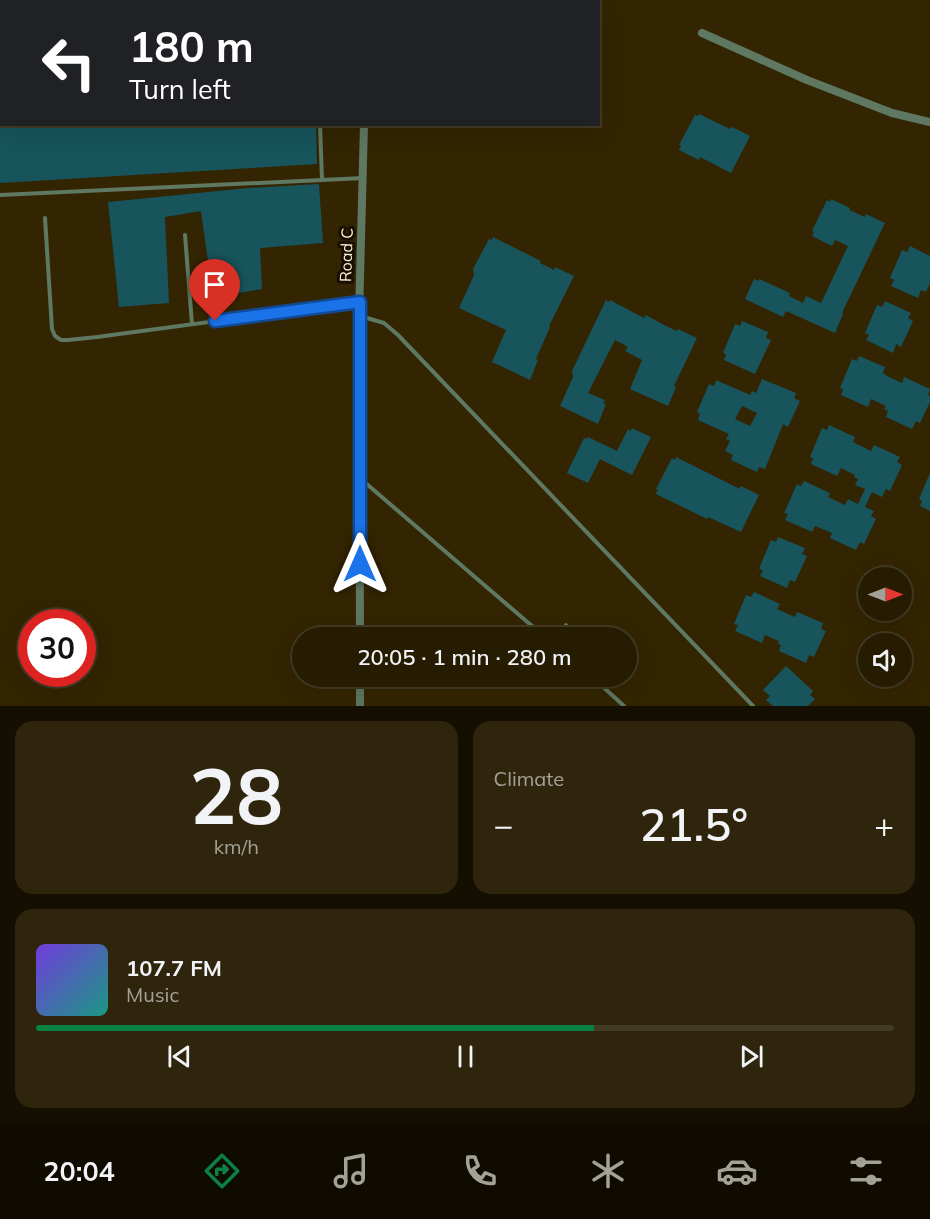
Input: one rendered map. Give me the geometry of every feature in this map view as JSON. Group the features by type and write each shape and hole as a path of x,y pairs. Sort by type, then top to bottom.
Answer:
{"street":[{"path":"702,33 892,113 930,122"},
{"name":"Road C","path":"360,627 359,316 364,126"},
{"path":"360,687 360,706"}],"lane":[{"path":"320,126 322,180"},
{"path":"0,195 364,178"},
{"path":"45,218 52,329 54,336 61,340 360,302"},
{"path":"184,236 192,324"},
{"path":"359,316 384,323 398,335 753,706"},
{"path":"361,479 533,627"},
{"path":"603,687 624,706"}],"building":[{"path":"699,114 750,136 731,173 700,157 699,160 679,150 681,146 679,145 695,115"},
{"path":"0,126 316,126 317,164 0,183"},
{"path":"319,184 323,243 260,248 262,289 213,297 201,211 165,217 169,303 119,307 108,202 248,188"},
{"path":"831,199 850,208 849,210 865,217 866,214 885,223 842,313 835,333 786,311 783,317 745,299 754,279 759,281 759,279 790,293 789,296 803,303 806,296 821,303 848,246 835,240 832,246 812,236 814,232 812,231 827,200 830,202"},
{"path":"493,237 554,270 555,267 574,276 549,326 530,380 492,362 506,330 459,308 474,275 473,269 489,239 492,240"},
{"path":"910,246 930,256 930,283 926,292 921,290 918,298 891,286 894,280 890,278 902,250 907,252"},
{"path":"606,300 644,318 646,315 677,331 678,329 697,338 674,386 676,387 668,406 630,389 642,360 625,351 628,347 615,340 588,393 605,400 603,403 606,404 598,424 560,406 573,377 572,371"},
{"path":"885,301 911,313 908,318 913,321 901,347 896,344 893,353 866,340 869,335 865,333 877,305 882,307"},
{"path":"742,321 768,332 766,338 771,340 755,374 724,360 726,354 723,353 735,324 740,326"},
{"path":"859,356 885,367 883,373 902,383 904,377 930,389 928,395 930,402 920,423 916,421 912,429 886,417 888,411 884,409 886,406 871,399 868,407 841,395 843,389 840,388 852,359 857,361"},
{"path":"762,379 796,393 794,398 800,401 788,427 783,424 765,469 759,467 757,472 731,460 733,455 725,451 730,441 726,439 729,434 698,420 700,414 697,412 709,384 714,386 716,380 750,395 752,391 756,393","holes":["742,406 757,413 750,426 735,419"]},
{"path":"829,425 855,437 853,442 871,451 874,445 900,457 897,462 902,465 890,491 886,489 882,497 872,492 865,507 874,511 871,516 876,519 864,544 860,542 856,550 830,538 832,533 815,526 812,532 785,520 788,514 784,513 797,484 801,486 804,481 830,493 828,497 845,505 848,499 858,504 865,489 855,485 858,479 854,477 855,475 841,468 837,476 811,464 813,458 810,457 822,428 827,430"},
{"path":"632,428 651,437 632,475 600,459 588,483 567,473 584,438 588,437 617,451 628,429 631,431"},
{"path":"676,457 739,489 741,486 759,495 741,532 708,517 707,519 656,494 658,489 656,489 672,458 675,460"},
{"path":"930,473 930,511 920,506 922,501 919,499"},
{"path":"778,537 805,548 802,554 807,556 795,582 790,580 787,588 760,576 763,570 759,569 771,540 776,542"},
{"path":"754,592 780,604 777,609 795,617 797,612 823,623 821,629 826,631 814,657 809,655 806,663 779,651 781,645 778,644 779,641 765,635 762,643 735,631 738,625 734,624 746,595 751,597"},
{"path":"786,666 813,691 810,695 815,699 808,706 773,706 766,700 770,696 763,690"}],"route":[{"path":"215,321 360,302 360,564"}]}
